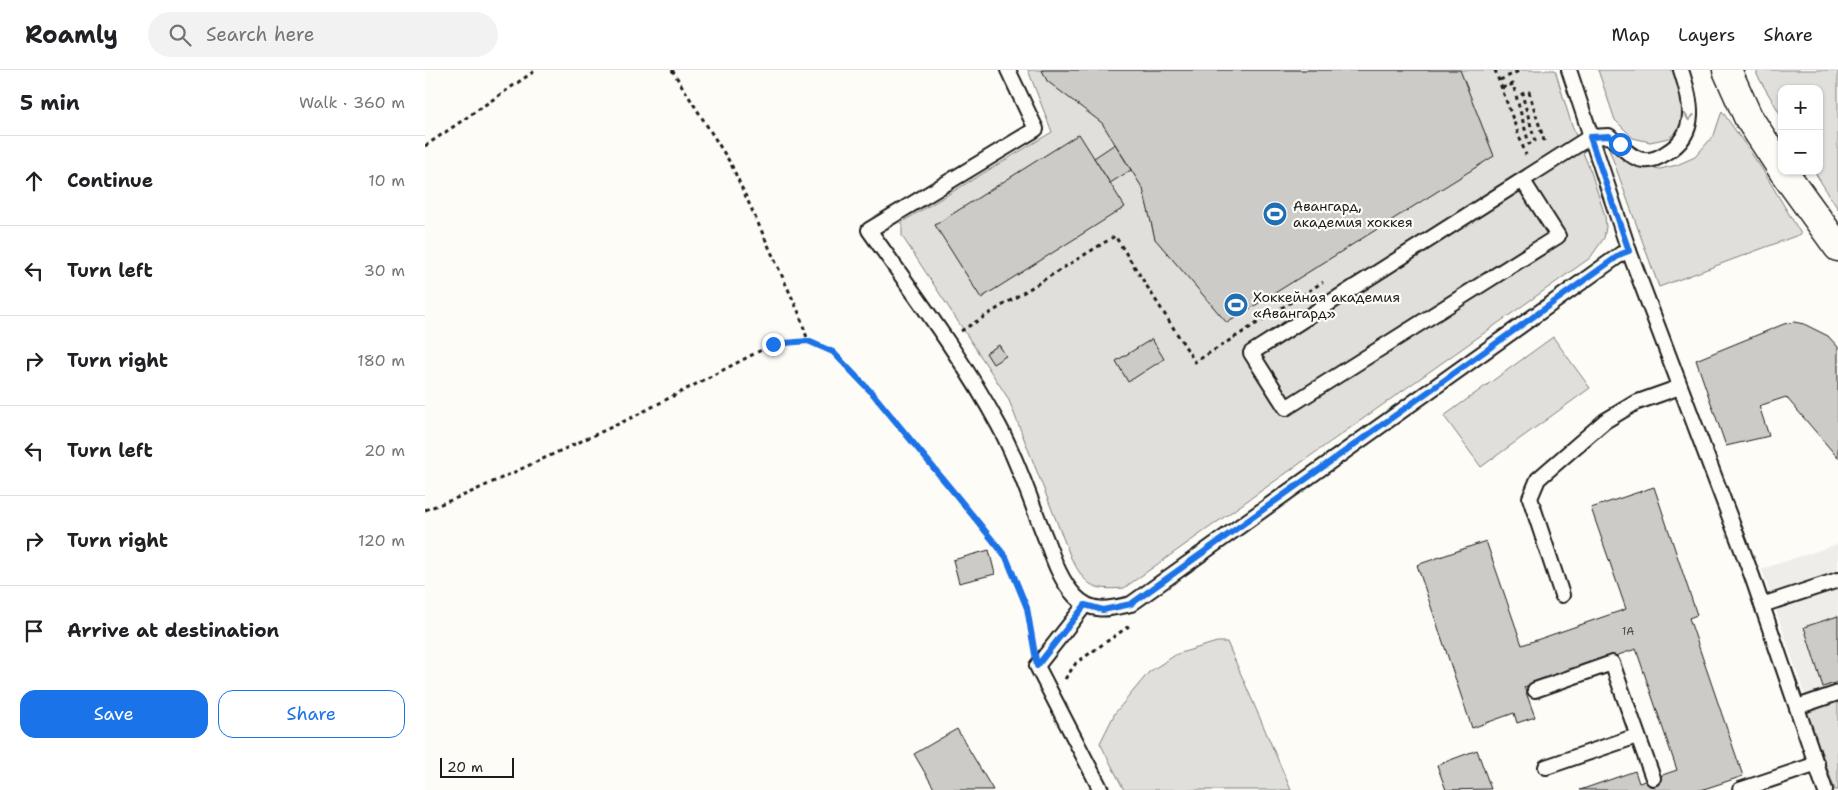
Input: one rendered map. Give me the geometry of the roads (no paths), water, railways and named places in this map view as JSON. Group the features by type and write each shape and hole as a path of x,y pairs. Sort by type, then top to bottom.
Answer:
{"main road":[{"path":"1727,70 1748,117 1778,162"},
{"path":"1745,70 1748,84 1778,136"},
{"path":"1787,175 1838,247"},
{"path":"1802,175 1838,224"}],"lane":[{"path":"1008,70 1036,129 869,230 946,340 1000,427 1023,476 1059,574 1074,596 1085,605 1103,610 1131,604 1621,254 1629,251"},
{"path":"1569,70 1629,251 1762,605 1825,790"},
{"path":"1523,181 1558,236 1286,408 1251,353 1590,137 1609,136 1630,154 1644,160 1657,159 1669,152 1681,142 1691,114 1690,97 1681,70"},
{"path":"1562,596 1530,498 1538,479 1605,421 1635,403 1680,387"},
{"path":"1762,605 1838,580"},
{"path":"1085,605 1037,666 1101,790"},
{"path":"1535,690 1612,664 1653,778"},
{"path":"1797,707 1838,693"},
{"path":"1546,767 1637,736"},
{"path":"1740,790 1817,764"}],"place":[{"name":"Авангард, академия хоккея","path":"1275,214"},
{"name":"Хоккейная академия «Авангард»","path":"1236,305"}]}
